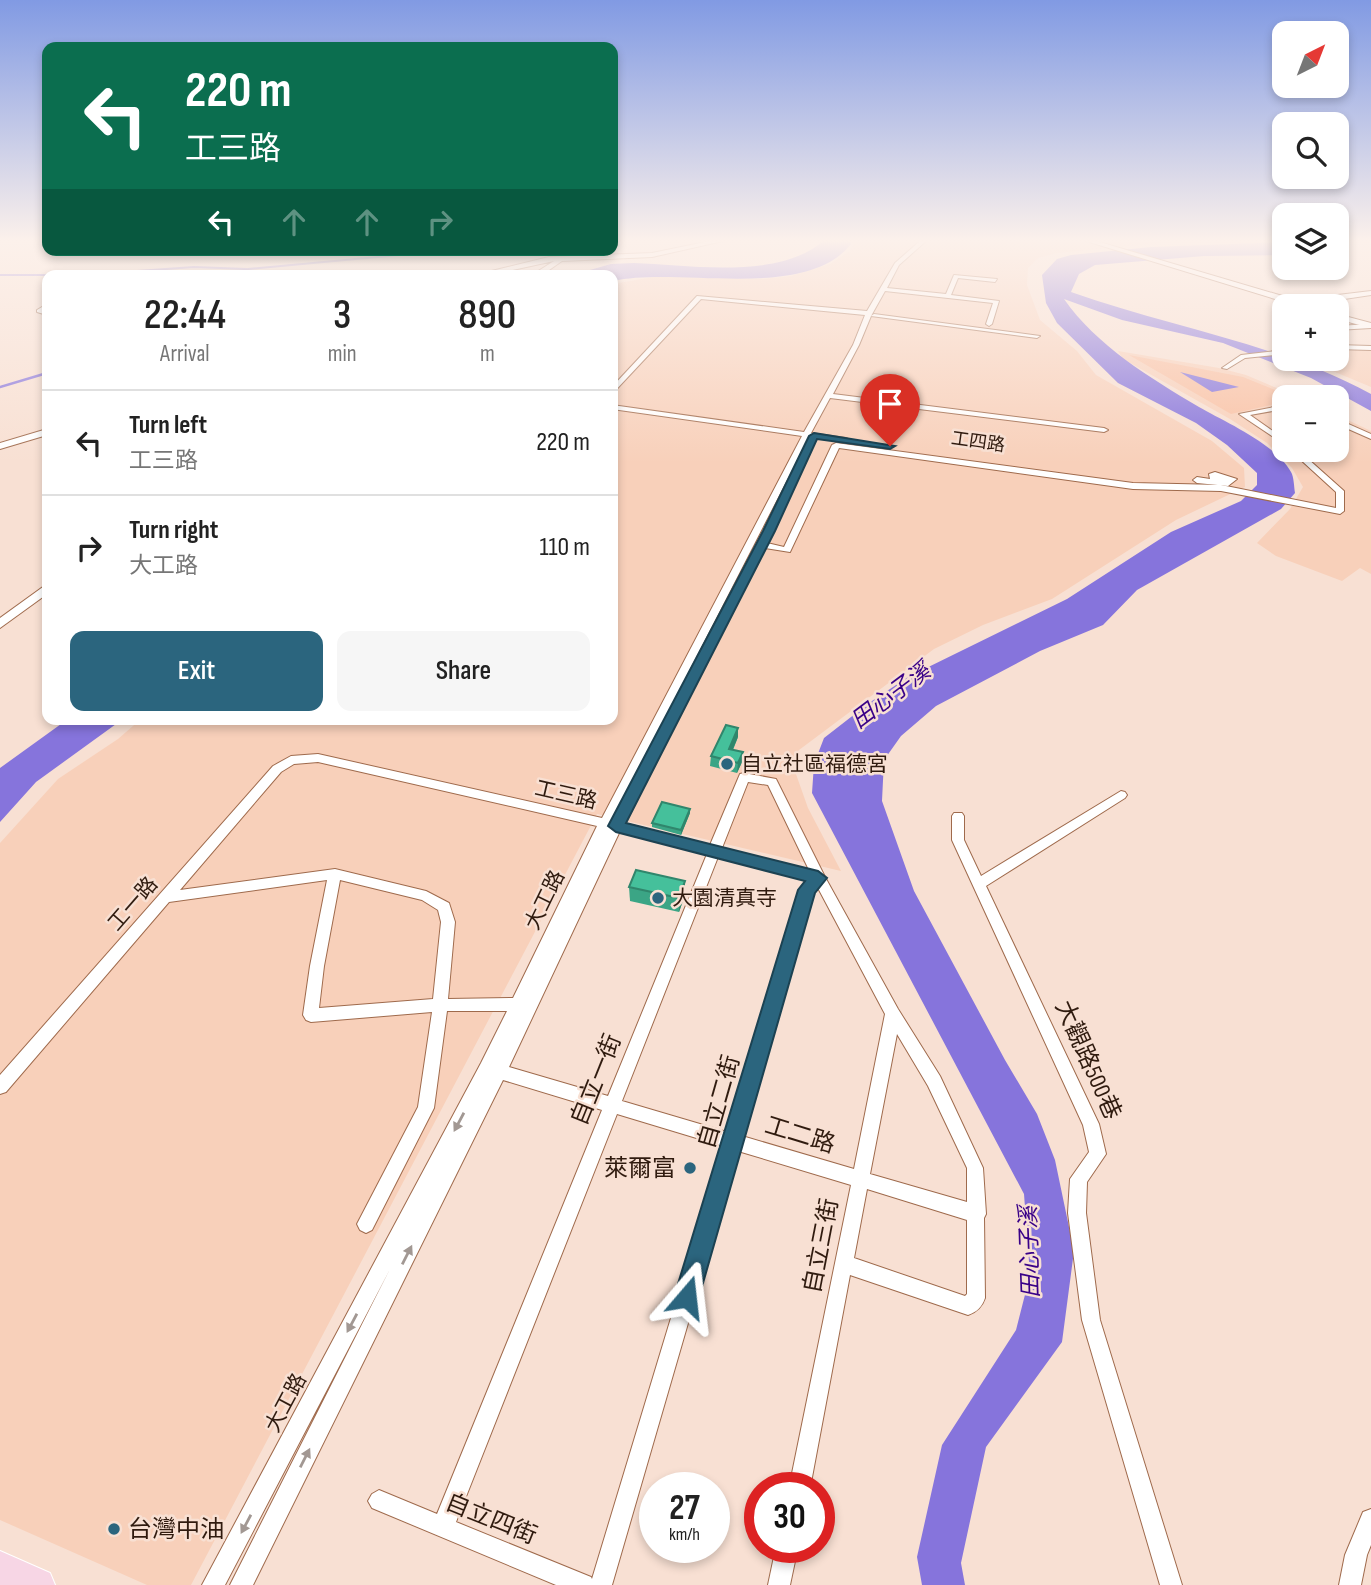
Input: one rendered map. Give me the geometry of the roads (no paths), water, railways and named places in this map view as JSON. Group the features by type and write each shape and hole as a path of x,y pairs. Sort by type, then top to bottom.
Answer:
{"main road":[{"path":"0,1568 38,1585"}],"street":[{"path":"618,385 683,315"},
{"path":"871,315 1038,336"},
{"name":"大工路","path":"241,1585 611,825 871,315"},
{"path":"989,324 992,315"},
{"path":"1349,320 1371,326"},
{"path":"1349,327 1371,326"},
{"path":"1349,347 1371,348"},
{"path":"1224,368 1250,355 1272,352"},
{"path":"831,395 1104,430"},
{"name":"工四路","path":"618,408 1134,479 1214,480"},
{"path":"1272,409 1243,414 1272,434"},
{"path":"1349,426 1371,437"},
{"path":"1349,432 1357,430"},
{"path":"0,446 42,433"},
{"name":"大工路","path":"611,825 762,545 810,435"},
{"path":"762,545 787,550 836,445 1133,486 1220,488 1340,511 1339,491 1307,462"},
{"path":"769,531 794,536"},
{"path":"0,614 42,583"},
{"path":"0,624 42,592"},
{"name":"工三路","path":"303,757 318,758 611,825 818,878"},
{"name":"工一路","path":"0,1087 278,769 303,757"},
{"name":"自立一街","path":"443,1527 744,777 772,782 818,878"},
{"path":"958,816 958,840 978,884 1121,795"},
{"path":"335,874 317,966 311,1015 439,1005 525,1004"},
{"path":"167,897 335,874 426,896 444,907 448,922 426,1108 366,1224"},
{"path":"818,878 893,1014 934,1081 975,1168 976,1298 968,1306 844,1264"},
{"name":"自立二街","path":"601,1585 807,890 818,878"},
{"name":"大觀路500巷","path":"978,884 1091,1124 1098,1154 1079,1179 1077,1213 1091,1320 1171,1585"},
{"name":"自立三街","path":"802,1472 893,1014"},
{"name":"大工路","path":"213,1585 493,1070"},
{"name":"工二路","path":"493,1070 977,1214"},
{"name":"自立四街","path":"379,1501 583,1585"},
{"path":"1350,1585 1356,1555 1371,1520"},
{"path":"779,1585 784,1563"}],"water":[{"name":"田心子溪","path":"1053,315 1076,315 1125,359 1199,407 1262,443 1272,450 1272,462 1284,462 1291,472 1295,493 1281,509 1137,590 1103,625 1040,651 936,706 901,736 884,760 882,801 914,891 1037,1114 1055,1160 1074,1251 1062,1342 986,1447 961,1563 965,1585 922,1585 917,1557 942,1445 1016,1330 1030,1275 1024,1194 812,793 814,764 824,738 908,677 1067,599 1171,532 1241,501 1257,485 1257,473 1227,445 1196,423 1118,383 1057,323"},
{"path":"1108,315 1143,315 1261,349 1272,353 1272,362 1223,343"},
{"path":"1293,371 1322,371 1371,394 1371,411 1349,399 1349,385 1324,385"},
{"path":"1180,372 1239,387 1212,392"},
{"path":"60,725 115,725 36,782 0,822 0,768"}],"waterway":[{"path":"0,387 42,374"}],"place":[{"name":"自立社區福德宮","path":"727,764"},
{"name":"大園清真寺","path":"658,898"},
{"name":"萊爾富","path":"690,1168"},
{"name":"台灣中油","path":"114,1529"}]}
